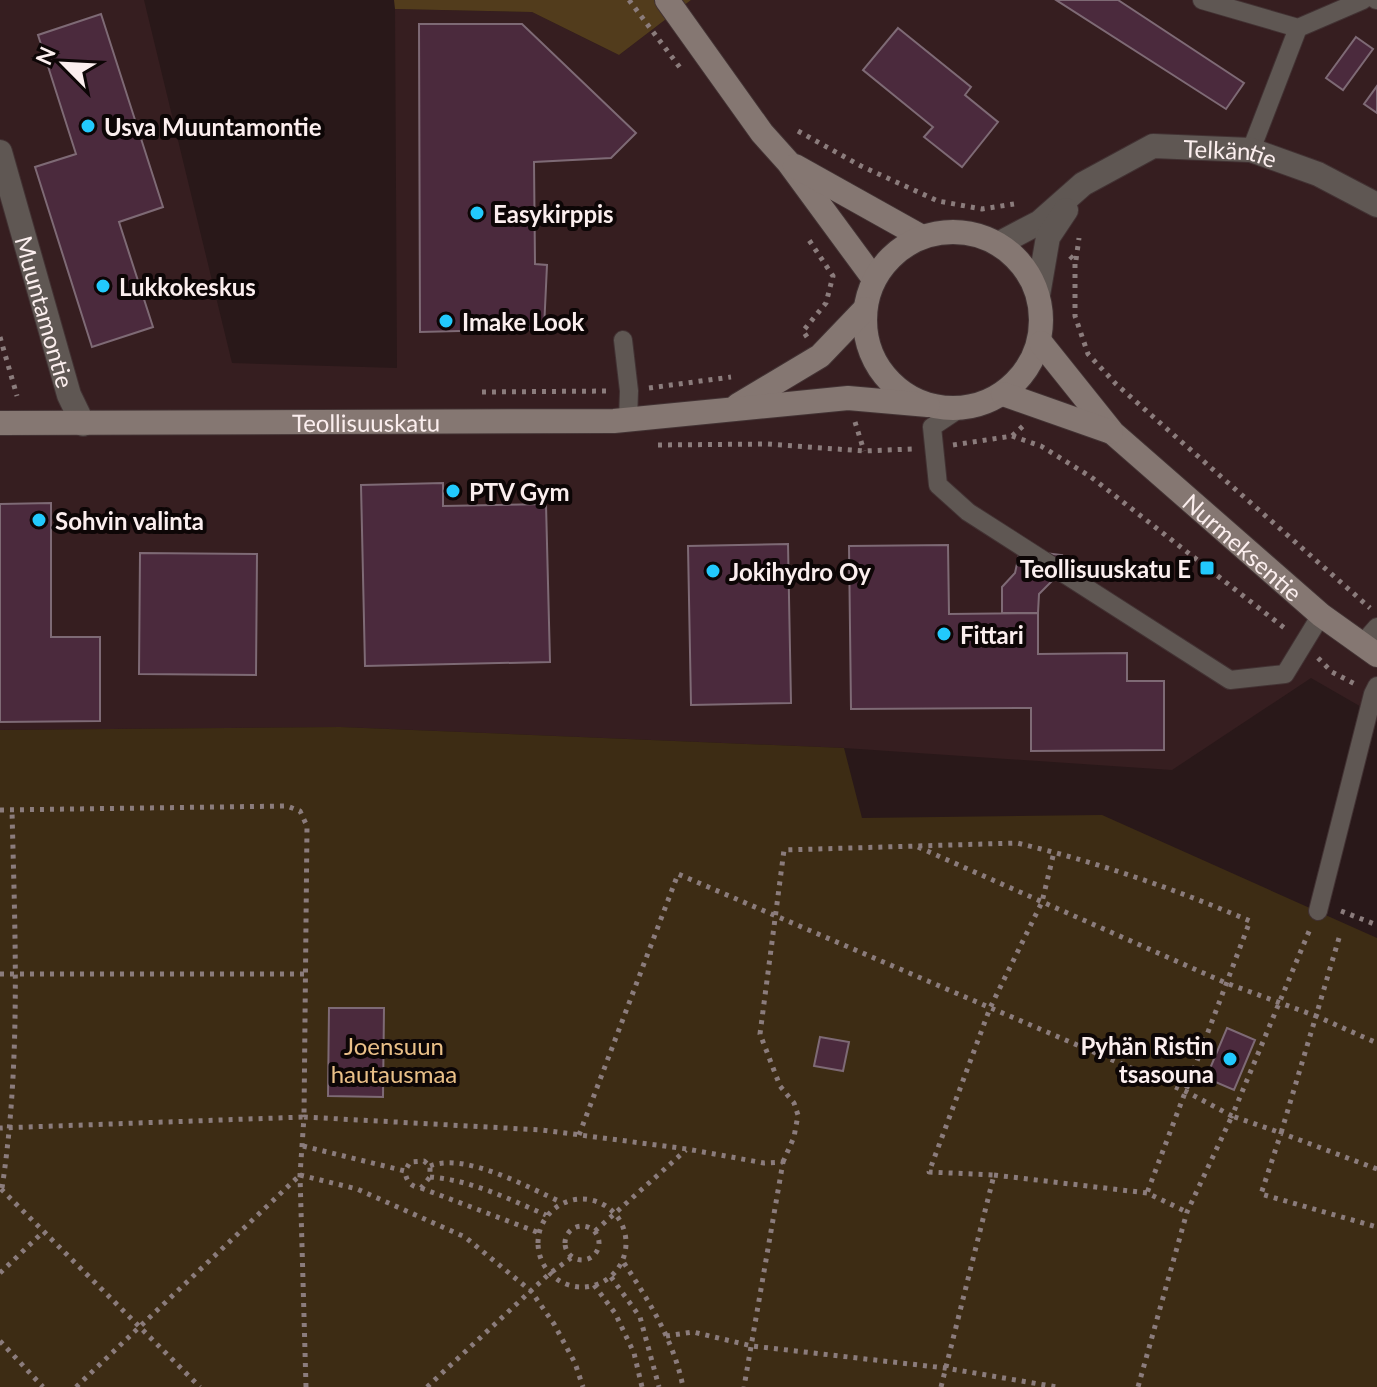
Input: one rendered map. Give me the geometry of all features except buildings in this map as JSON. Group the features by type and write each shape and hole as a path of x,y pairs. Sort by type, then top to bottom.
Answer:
{"street":[{"path":"667,0 762,133 788,162 874,279"},
{"name":"Telkäntie","path":"1000,243 1040,222 1083,184 1153,146 1251,150 1318,174 1377,205"},
{"name":"Muuntamontie","path":"0,152 69,395 83,424"},
{"path":"788,162 922,237"},
{"name":"Telkäntie","path":"1038,295 1048,237 1083,184"},
{"path":"965,232 1000,243 1025,267 1038,295 1041,343 1017,381 1003,394 959,409 928,405 913,399 888,381 871,355 866,340 865,309 874,279 895,252 922,237 965,232"},
{"name":"Teollisuuskatu","path":"733,408 820,356 865,309"},
{"name":"Nurmeksentie","path":"1041,343 1113,433 1321,615 1372,642"},
{"name":"Nurmeksentie","path":"1003,394 1113,433"},
{"name":"Teollisuuskatu","path":"0,423 628,420 848,398 928,405"}],"lane":[{"path":"1202,0 1298,28 1363,0"},
{"path":"1251,150 1298,28"},
{"path":"623,340 629,391 628,420"},
{"path":"959,409 932,427 938,485 968,512 1230,680 1285,674 1321,615"},
{"path":"1318,911 1375,690"}],"path":[{"path":"629,0 683,72"},
{"path":"1075,261 1080,235"},
{"path":"793,339 826,303 833,276 807,236"},
{"path":"803,331 820,356"},
{"path":"0,337 17,396"},
{"path":"468,392 629,391 739,376"},
{"path":"8,396 69,395"},
{"path":"848,398 864,451"},
{"path":"1012,436 1041,446 1091,477 1305,644 1332,672 1375,690"},
{"path":"0,810 287,806 300,811 307,826 307,974 300,1175 306,1387"},
{"path":"12,810 16,974 11,1127 1,1189 200,1387"},
{"path":"744,1387 783,1162 794,1137 798,1115 794,1103 780,1086 760,1034 784,850 1017,843 1189,895 1250,921 1147,1193"},
{"path":"913,845 1226,983 1316,1016 1377,1043"},
{"path":"1054,852 1042,902 990,1008 929,1172 994,1175 1147,1193 1187,1212"},
{"path":"579,1135 678,874 1187,1092 1232,1116 1377,1169"},
{"path":"1138,1387 1187,1212 1232,1116 1318,911 1337,910 1377,925"},
{"path":"1339,938 1261,1194 1377,1227"},
{"path":"0,974 307,974"},
{"path":"0,1128 304,1117 542,1130 687,1149 764,1163 783,1162"},
{"path":"303,1146 405,1171"},
{"path":"595,1231 687,1149"},
{"path":"537,1232 414,1187 406,1179 405,1171 410,1162 417,1160 430,1166 444,1160 499,1174 561,1202"},
{"path":"421,1188 430,1177 430,1166"},
{"path":"300,1175 357,1189 465,1237 531,1291 554,1324 575,1363 583,1387"},
{"path":"76,1387 300,1175"},
{"path":"941,1387 994,1175"},
{"path":"430,1177 448,1178 485,1189 546,1215"},
{"path":"595,1200 615,1213 622,1222 628,1248 624,1262 611,1277 581,1288 562,1283 549,1274 538,1249 537,1232 546,1215 561,1202 595,1200"},
{"path":"586,1226 595,1231 599,1239 596,1254 581,1261 571,1258 566,1250 567,1234 577,1227 586,1226"},
{"path":"0,1273 43,1232"},
{"path":"427,1387 549,1274 571,1258"},
{"path":"624,1262 666,1336 679,1365 683,1387"},
{"path":"611,1277 640,1317 659,1387"},
{"path":"594,1285 634,1353 642,1387"},
{"path":"666,1336 693,1332 752,1346 945,1368 1057,1387"},
{"path":"0,1341 43,1387"}],"shaded area":[{"path":"0,0 144,0 232,363 397,368 395,9 532,12 619,55 691,0 1377,0 1377,716 1311,678 1172,770 844,748 340,727 0,730"},
{"path":"394,0 691,0 619,55 532,12 395,9"}],"green space":[{"name":"Joensuun hautausmaa","path":"340,727 844,748 862,818 1102,815 1377,938 1377,1387 0,1387 0,730"}],"place":[{"name":"Usva Muuntamontie","path":"88,126"},
{"name":"Easykirppis","path":"477,213"},
{"name":"Lukkokeskus","path":"103,286"},
{"name":"Imake Look","path":"446,321"},
{"name":"PTV Gym","path":"453,491"},
{"name":"Sohvin valinta","path":"39,520"},
{"name":"Teollisuuskatu E","path":"1207,568"},
{"name":"Jokihydro Oy","path":"713,571"},
{"name":"Fittari","path":"944,634"},
{"name":"Pyhän Ristin tsasouna","path":"1230,1059"}]}
